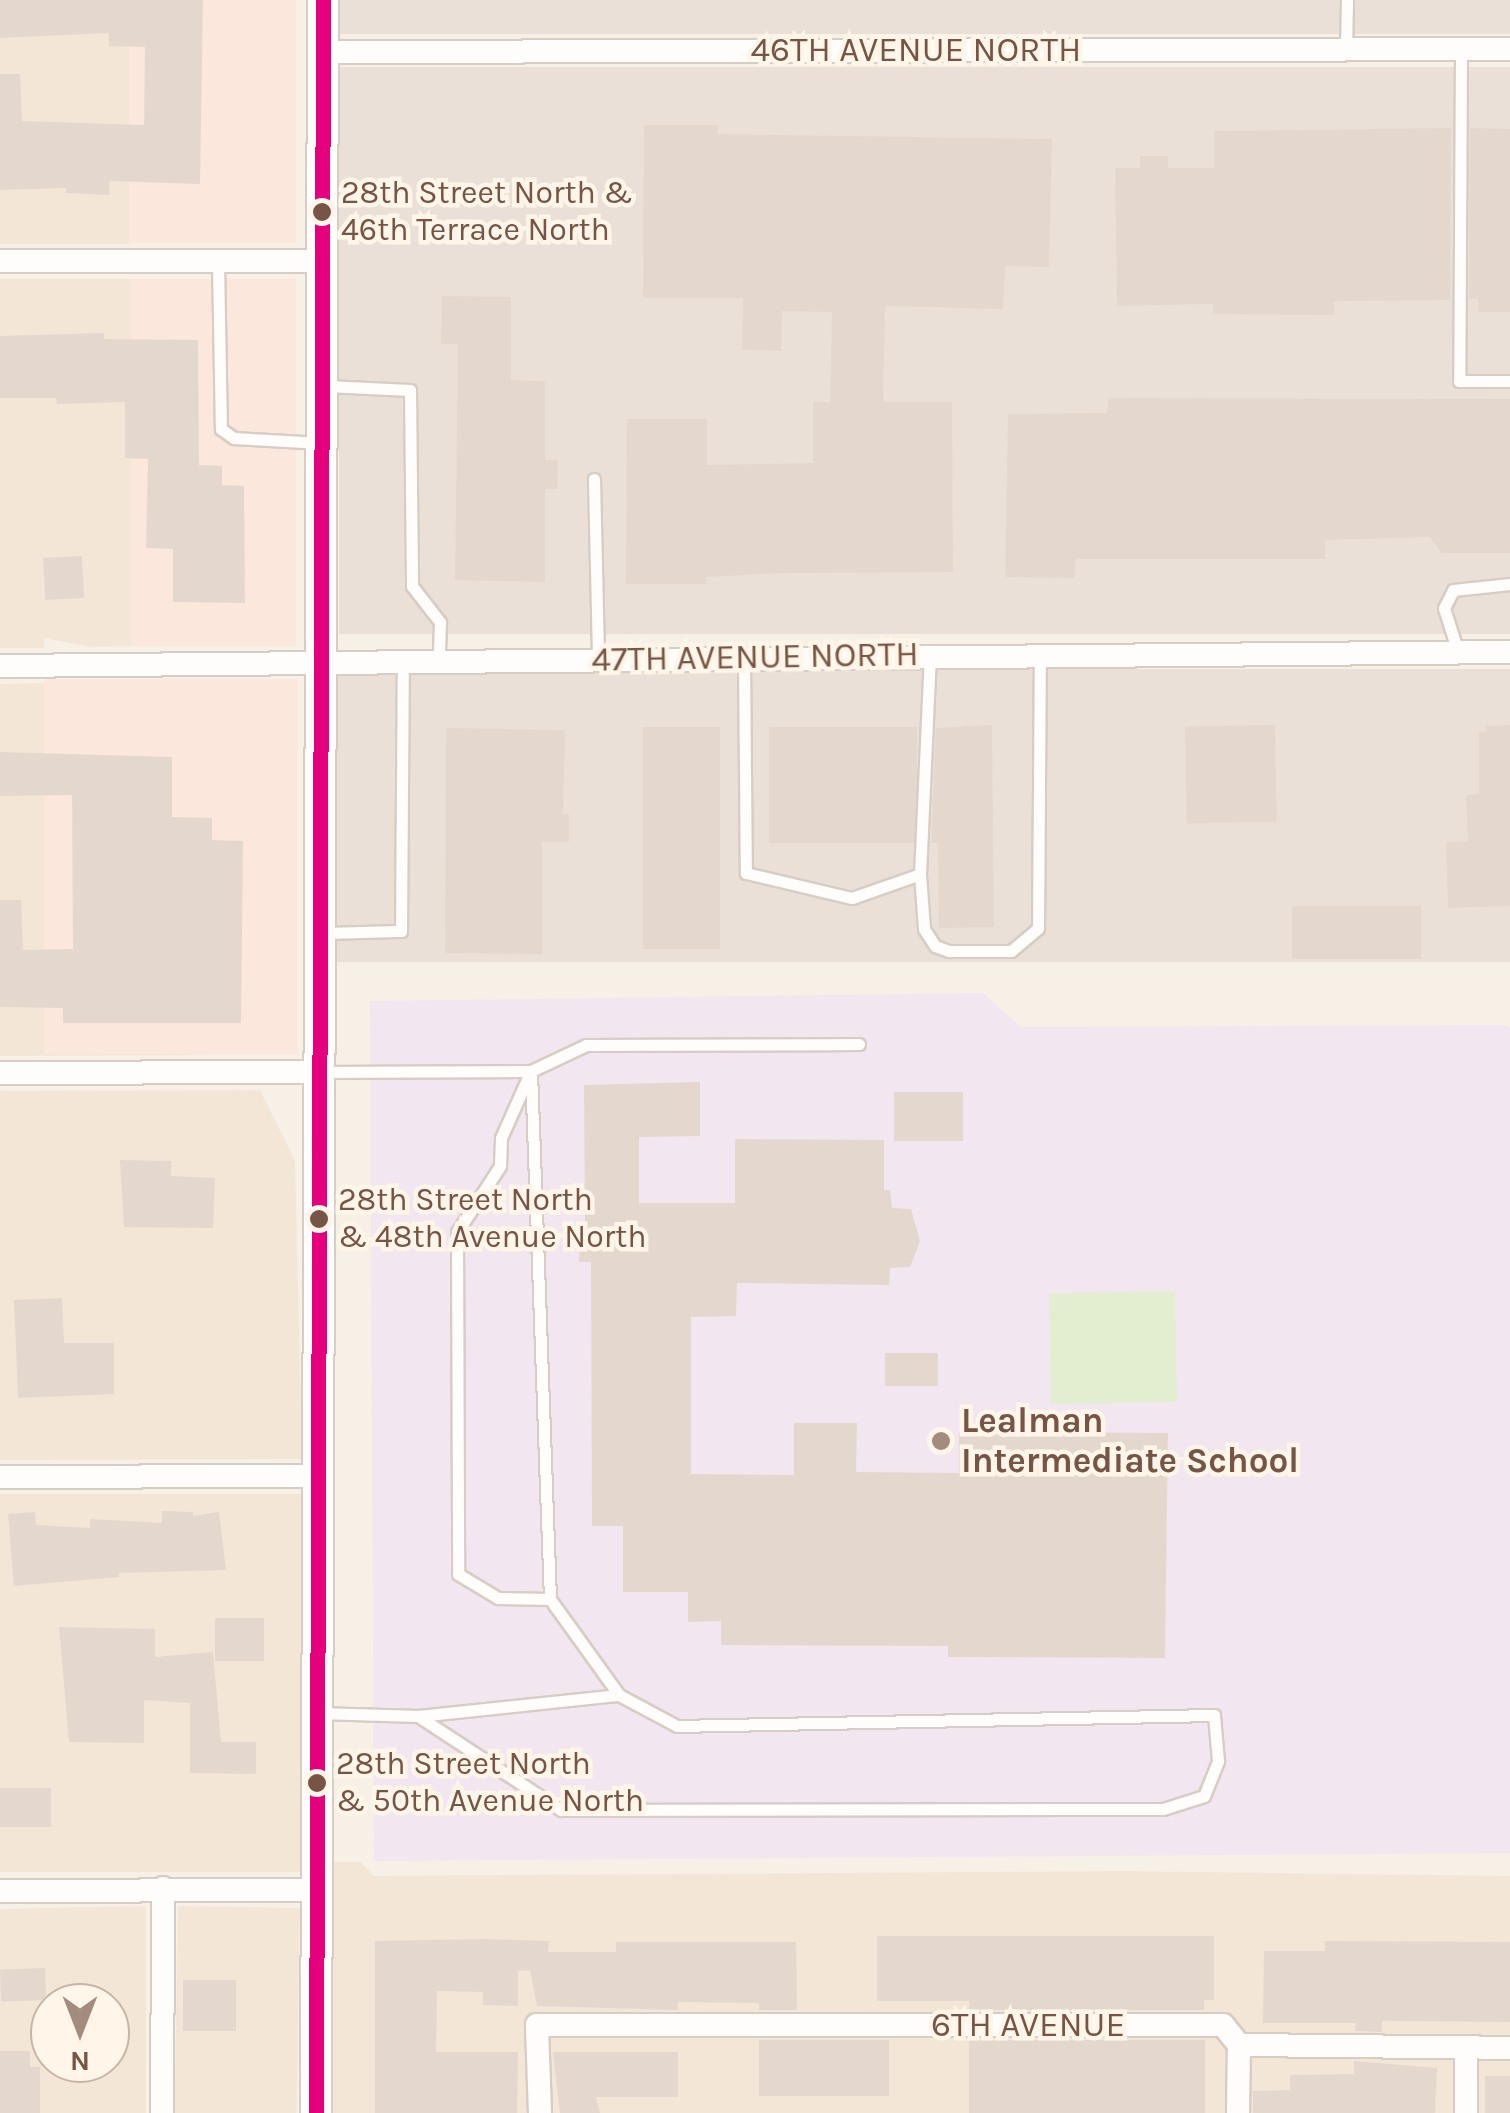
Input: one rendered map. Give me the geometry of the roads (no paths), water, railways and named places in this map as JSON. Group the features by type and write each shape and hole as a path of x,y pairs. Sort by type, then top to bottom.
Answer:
{"street":[{"path":"316,2113 323,0"},
{"name":"46TH AVENUE NORTH","path":"323,52 1510,49"},
{"path":"0,261 322,261"},
{"name":"47TH AVENUE NORTH","path":"0,666 1510,652"},
{"path":"0,1074 319,1072"},
{"path":"0,1477 318,1476"},
{"path":"162,1888 162,2113"},
{"path":"0,1891 316,1890"},
{"name":"6TH AVENUE","path":"540,2113 536,2025 1223,2025 1239,2046 1510,2048"},
{"path":"1238,2113 1239,2046"},
{"path":"1466,2048 1466,2113"}],"lane":[{"path":"1346,50 1347,0"},
{"path":"1461,49 1459,381 1510,381"},
{"path":"218,261 221,429 234,438 322,443"},
{"path":"322,386 410,390 412,586 440,622 439,660"},
{"path":"594,479 598,659"},
{"path":"1458,652 1444,608 1453,590 1510,584"},
{"path":"930,656 920,874 924,929 935,946 949,951 1011,951 1038,928 1040,656"},
{"path":"744,658 746,872 852,898 920,874"},
{"path":"322,932 400,931 403,660"},
{"path":"319,1072 531,1071 586,1045 859,1044"},
{"path":"531,1071 501,1138 500,1166 457,1232 458,1574 498,1598 550,1598"},
{"path":"418,1716 561,1810 1163,1809 1204,1796 1218,1761 1214,1715 677,1726 619,1695 550,1598 531,1071"},
{"path":"317,1713 418,1716 619,1695"}],"place":[{"name":"28th Street North & 46th Terrace North","path":"322,212"},
{"name":"28th Street North & 48th Avenue North","path":"319,1219"},
{"name":"Lealman Intermediate School","path":"941,1441"},
{"name":"28th Street North & 50th Avenue North","path":"317,1783"}]}
